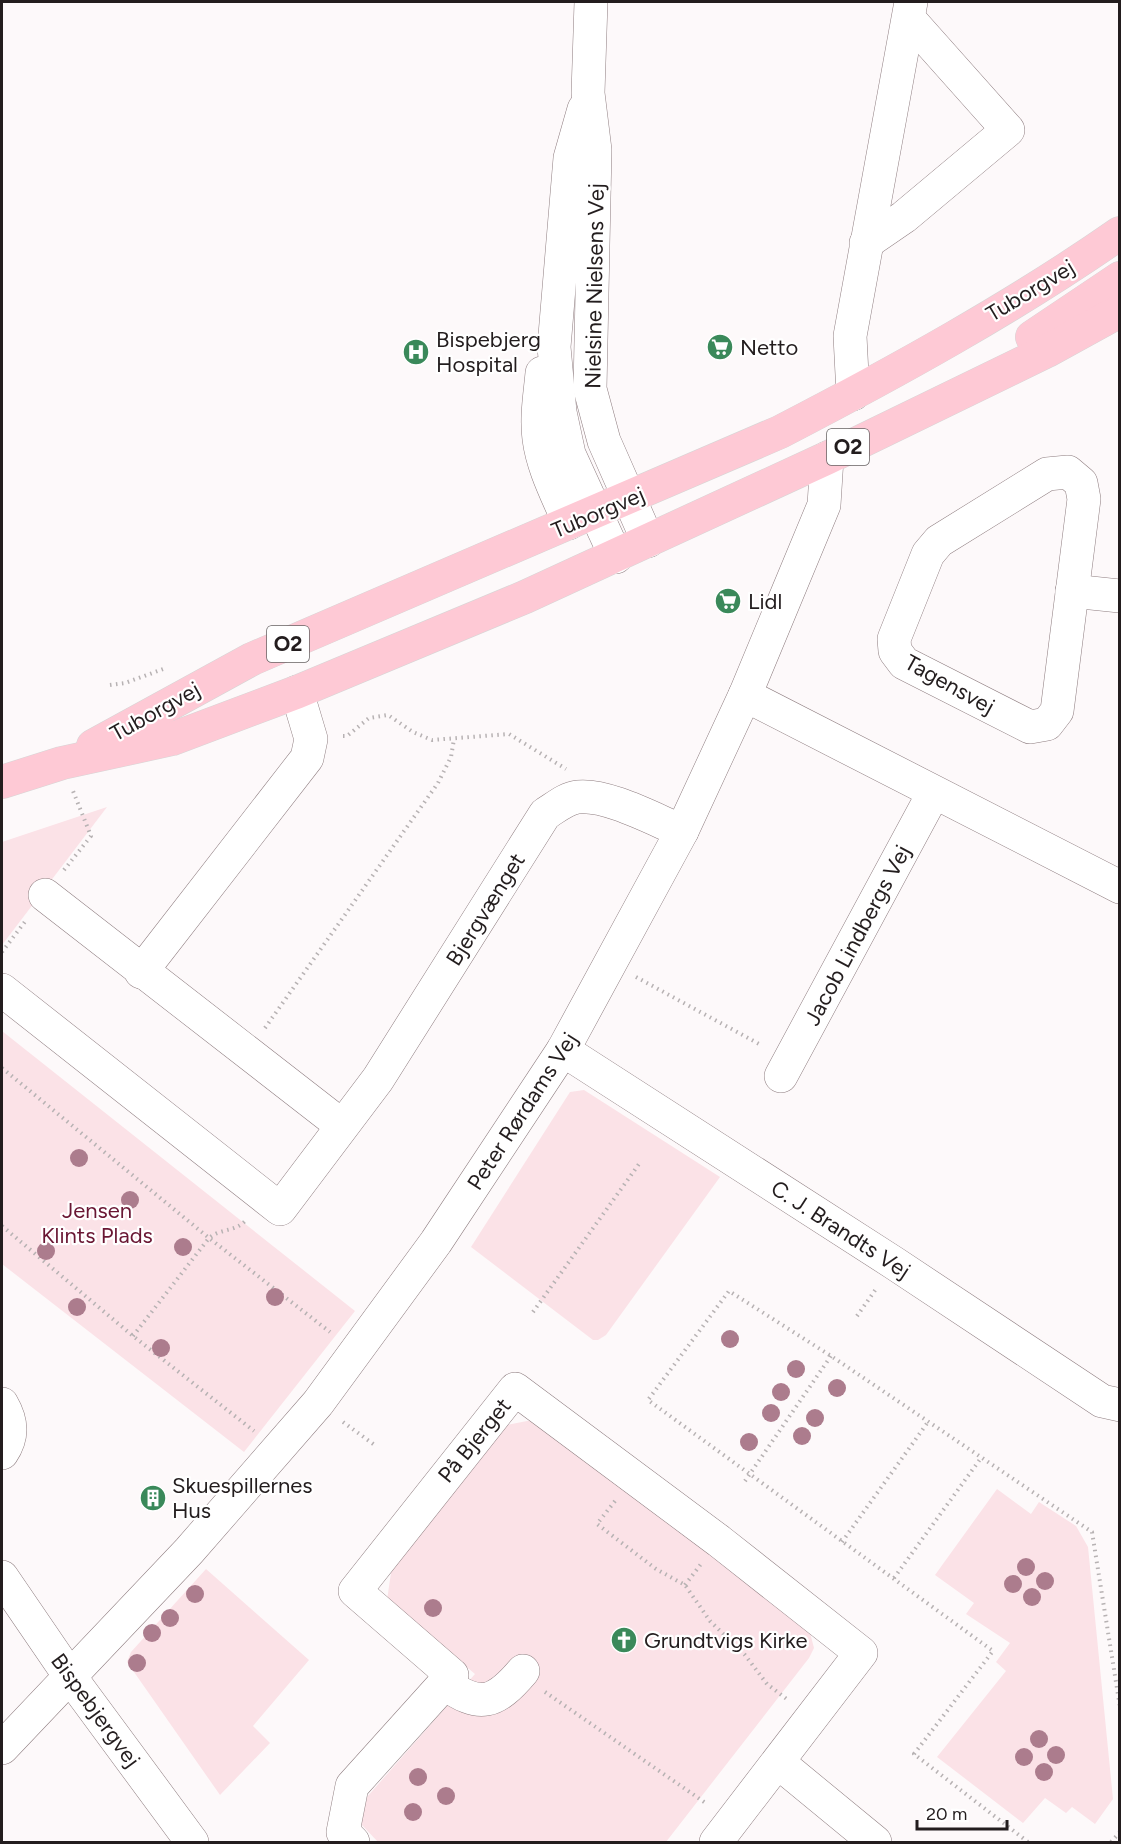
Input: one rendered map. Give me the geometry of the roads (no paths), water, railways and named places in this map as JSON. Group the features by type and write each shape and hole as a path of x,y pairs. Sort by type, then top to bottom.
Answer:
{"main road":[{"name":"Tuborgvej","path":"62,763 252,659 780,432 853,394 1070,268 1119,233"},
{"path":"922,412 1119,279"},
{"name":"Tuborgvej","path":"2,782 62,763 172,739 297,692 616,557 1047,351 1119,311"}],"street":[{"name":"Nielsine Nielsens Vej","path":"591,2 588,93 596,150 590,389 604,441 648,541"},
{"path":"866,243 904,217 1008,130 910,11"},
{"path":"853,394 850,336 910,11"},
{"name":"Nielsine Nielsens Vej","path":"588,93 570,158 554,347 560,412 582,518 616,557"},
{"name":"Peter Rørdams Vej","path":"2,1748 71,1678 279,1450 318,1403 357,1353 436,1242 563,1050 612,964 682,831 745,695 824,505 827,458"},
{"name":"Tagensvej","path":"1068,472 1081,483 1084,499 1072,591 1057,711 1047,724 1030,727 904,663 895,651 894,639 928,554 939,541 1047,474 1068,472"},
{"path":"1072,591 1119,596"},
{"path":"141,972 307,758 311,739 297,692"},
{"path":"745,695 933,794 1119,887"},
{"name":"Jacob Lindbergs Vej","path":"785,1068 933,794"},
{"name":"Bjergvænget","path":"2,990 280,1209 341,1125 378,1079 545,814 562,802 578,797 603,800 682,831"},
{"path":"45,895 141,972 341,1125"},
{"name":"C. J. Brandts Vej","path":"563,1050 894,1263 1102,1401 1119,1406"},
{"name":"På Bjerget","path":"444,1683 452,1675 355,1590 515,1389 861,1653 724,1832"},
{"path":"2,1404 10,1422 9,1441 2,1453"},
{"name":"Bispebjergvej","path":"2,1577 71,1678 192,1842"},
{"path":"353,1842 343,1832 352,1786 444,1683 465,1698 487,1699 508,1689 523,1671"},
{"path":"779,1763 875,1842"}],"place":[{"name":"Netto","path":"720,347"},
{"name":"Bispebjerg Hospital","path":"416,352"},
{"name":"Lidl","path":"728,601"},
{"name":"Skuespillernes Hus","path":"153,1498"},
{"name":"Grundtvigs Kirke","path":"624,1640"}],"park label":[{"name":"Jensen Klints Plads","path":"97,1222"}]}
